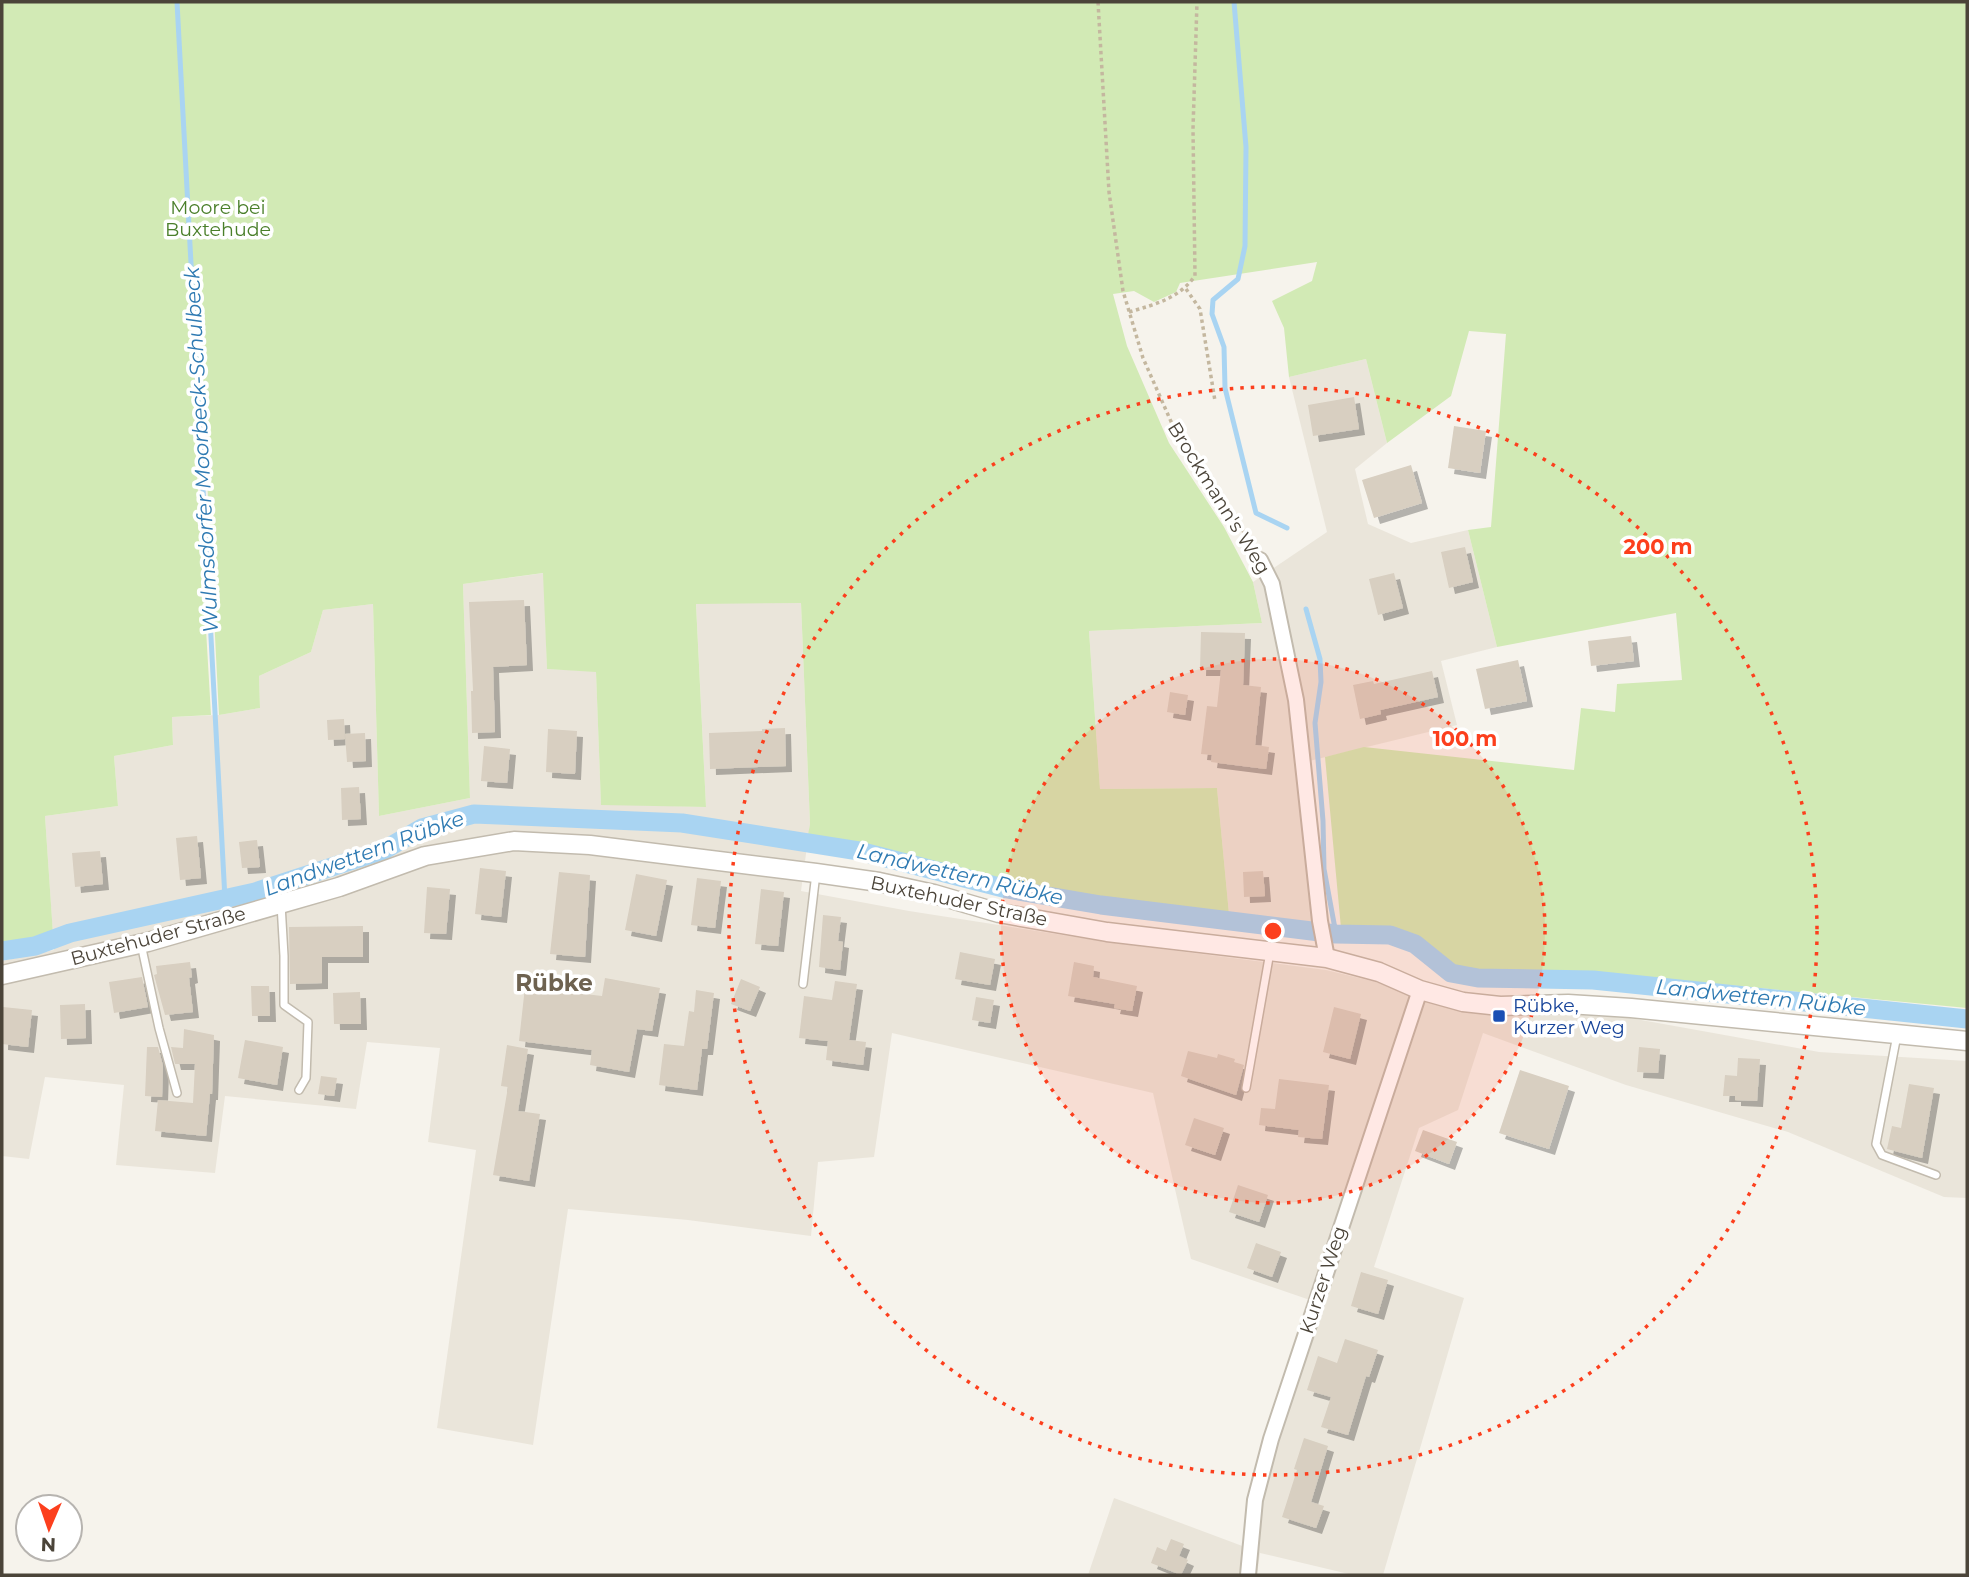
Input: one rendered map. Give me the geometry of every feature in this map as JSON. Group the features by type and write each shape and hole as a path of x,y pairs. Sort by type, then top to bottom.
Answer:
{"street":[{"name":"Brockmann's Weg","path":"1260,560 1272,584 1296,700 1325,951"},
{"name":"Buxtehuder Straße","path":"2,975 141,944 340,887 425,856 514,841 590,845 816,873 890,885 934,894 999,913 1107,932 1270,951 1325,951 1420,990 1463,1002 1500,1006 1567,1004 1631,1008 1967,1041"},
{"name":"Kurzer Weg","path":"1248,1575 1255,1500 1271,1439 1420,990"}],"lane":[{"path":"803,984 816,873"},
{"path":"281,904 284,1004 308,1022 306,1078 299,1090"},
{"path":"141,944 159,1028 177,1093"},
{"path":"1246,1088 1270,951"},
{"path":"1897,1034 1877,1144 1882,1155 1937,1175"}],"path":[{"name":"Brockmann's Weg","path":"1098,2 1109,192 1123,291 1129,312 1143,358 1173,426 1237,519 1260,560"},
{"path":"1129,312 1166,301 1186,289 1195,276 1193,129 1197,2"},
{"path":"1186,289 1200,309 1215,401"}],"shaded area":[{"path":"1366,359 1387,443 1355,469 1368,524 1411,543 1468,530 1497,647 1441,661 1457,725 1297,764 1313,924 1229,914 1217,788 1100,789 1089,631 1262,623 1253,582 1327,532 1289,377"},
{"path":"544,573 547,669 596,671 601,804 706,807 696,603 801,603 810,824 801,891 1107,942 1326,970 1376,982 1461,1011 1630,1018 1819,1052 1967,1061 1967,1198 1944,1197 1788,1132 1626,1085 1483,1033 1458,1110 1419,1128 1374,1267 1464,1298 1383,1575 1353,1575 1260,1553 1257,1575 1088,1575 1114,1498 1245,1547 1310,1300 1191,1259 1153,1093 892,1033 874,1157 818,1162 811,1236 688,1220 568,1209 533,1445 437,1428 476,1150 428,1142 440,1048 367,1042 356,1109 225,1096 215,1173 116,1165 124,1085 45,1077 29,1159 2,1156 2,961 54,950 45,816 118,806 114,756 173,745 172,717 219,715 260,708 259,676 311,652 323,610 373,604 379,816 470,798 463,584"}],"green space":[{"name":"Moore bei Buxtehude","path":"2,2 1967,2 1967,1008 1602,973 1478,974 1454,969 1421,940 1394,930 1341,928 1325,757 1364,747 1574,770 1581,708 1615,712 1617,684 1682,680 1676,613 1497,647 1468,530 1491,527 1506,334 1469,331 1451,396 1387,443 1366,359 1289,377 1284,328 1272,301 1312,281 1317,262 1180,283 1176,292 1154,302 1134,291 1113,294 1127,346 1169,443 1224,527 1253,582 1262,623 1089,631 1100,789 1217,788 1229,914 1102,898 984,878 808,835 810,824 801,603 696,604 706,807 601,805 596,672 547,669 543,573 463,584 470,798 379,816 373,604 323,610 311,652 259,676 260,708 219,715 205,438 195,440 211,715 172,717 173,745 114,756 118,806 45,816 53,934 2,944"}],"building":[{"path":"1354,397 1359,429 1313,436 1308,405"},
{"path":"1454,426 1486,431 1480,473 1448,468"},
{"path":"1411,465 1422,503 1374,518 1362,480"},
{"path":"1465,547 1473,582 1449,588 1441,552"},
{"path":"1394,573 1403,608 1378,615 1369,579"},
{"path":"524,600 527,665 493,667 495,732 472,733 469,602"},
{"path":"1201,632 1245,633 1243,685 1261,687 1255,745 1269,747 1266,769 1211,762 1212,755 1201,754 1207,706 1217,707 1221,670 1200,670"},
{"path":"1631,636 1634,661 1591,666 1588,641"},
{"path":"1518,660 1527,701 1485,709 1476,669"},
{"path":"1432,671 1438,697 1380,710 1381,714 1360,719 1353,685 1373,681 1374,684"},
{"path":"1170,692 1188,695 1185,715 1167,712"},
{"path":"344,719 345,739 328,740 327,720"},
{"path":"785,728 786,766 710,769 709,733"},
{"path":"548,729 577,731 575,774 546,772"},
{"path":"365,733 366,761 347,762 345,734"},
{"path":"484,746 510,749 507,783 481,781"},
{"path":"359,787 361,819 342,820 341,788"},
{"path":"197,836 201,878 180,880 176,838"},
{"path":"257,840 260,867 242,868 239,842"},
{"path":"100,851 103,884 75,887 72,853"},
{"path":"480,868 506,871 501,917 475,914"},
{"path":"1263,871 1265,896 1244,897 1243,872"},
{"path":"559,872 590,875 585,957 550,954"},
{"path":"636,874 667,880 656,936 625,930"},
{"path":"697,878 721,881 715,928 691,925"},
{"path":"427,887 450,889 446,934 424,933"},
{"path":"761,889 784,892 778,946 755,944"},
{"path":"823,915 841,917 838,941 843,942 840,970 819,967"},
{"path":"363,926 363,957 322,957 322,983 290,984 289,927"},
{"path":"960,952 995,959 990,985 955,979"},
{"path":"190,962 193,1012 165,1015 154,975 157,974 156,966"},
{"path":"1074,962 1094,966 1093,977 1137,986 1132,1011 1114,1008 1115,1004 1068,996"},
{"path":"142,977 148,1007 114,1013 109,982"},
{"path":"605,978 660,988 652,1031 637,1029 629,1072 590,1065 592,1050 519,1041 525,987 602,996"},
{"path":"741,979 760,987 750,1011 731,1004"},
{"path":"835,981 857,984 849,1040 866,1042 863,1065 826,1060 828,1041 799,1038 804,996 832,1000"},
{"path":"251,986 269,986 270,1016 252,1016"},
{"path":"696,990 714,993 707,1049 702,1049 697,1090 659,1085 664,1044 684,1046 689,1011 694,1012"},
{"path":"360,992 361,1024 334,1024 333,993"},
{"path":"976,997 994,1000 990,1023 972,1020"},
{"path":"85,1004 86,1038 61,1039 60,1005"},
{"path":"3,1007 32,1010 28,1047 2,1044"},
{"path":"1334,1007 1361,1014 1350,1059 1323,1052"},
{"path":"184,1029 214,1035 212,1094 206,1136 155,1131 158,1100 193,1103 195,1064 175,1064 171,1047 183,1048"},
{"path":"245,1040 283,1047 277,1085 238,1078"},
{"path":"507,1045 528,1049 518,1111 540,1114 529,1181 493,1175 508,1087 501,1086"},
{"path":"147,1047 158,1047 163,1066 162,1097 145,1096"},
{"path":"1639,1047 1660,1049 1658,1073 1637,1072"},
{"path":"1188,1051 1217,1058 1218,1054 1244,1065 1236,1095 1181,1076"},
{"path":"1738,1058 1760,1059 1757,1101 1735,1100 1735,1096 1723,1096 1725,1075 1737,1076"},
{"path":"1520,1070 1569,1086 1549,1149 1499,1133"},
{"path":"321,1076 337,1078 334,1096 318,1094"},
{"path":"1279,1079 1329,1085 1322,1139 1298,1137 1299,1130 1259,1125 1261,1108 1275,1109"},
{"path":"1909,1084 1934,1088 1922,1158 1887,1149 1892,1126 1901,1128"},
{"path":"1194,1118 1224,1128 1215,1155 1185,1145"},
{"path":"1423,1130 1457,1142 1449,1164 1415,1151"},
{"path":"1238,1185 1268,1195 1259,1222 1229,1212"},
{"path":"1256,1243 1281,1252 1272,1277 1247,1268"},
{"path":"1361,1272 1388,1280 1378,1314 1351,1306"},
{"path":"1345,1339 1378,1350 1369,1377 1366,1376 1348,1435 1321,1427 1331,1397 1307,1390 1318,1356 1337,1363"},
{"path":"1304,1438 1328,1446 1311,1502 1324,1506 1316,1528 1282,1517"},
{"path":"1171,1539 1184,1544 1179,1556 1188,1560 1181,1575 1151,1563 1157,1547 1166,1551"}],"waterway":[{"name":"Wulmsdorfer Moorbeck-Schulbeck","path":"177,2 225,899"},
{"path":"1234,2 1246,147 1245,246 1238,279 1213,300 1212,314 1224,347 1225,388 1256,513 1287,528"},
{"path":"1306,609 1320,659 1321,682 1315,723 1324,869 1336,934"},
{"name":"Landwettern Rübke","path":"2,951 35,946 70,933 255,892 384,850 422,828 474,814 682,823 859,851 1007,889 1101,905 1336,934 1390,935 1415,944 1451,973 1478,978 1593,980 1967,1019"}],"place":[{"name":"Rübke, Kurzer Weg","path":"1499,1016"}],"district":[{"name":"Rübke","path":"554,983"}]}
